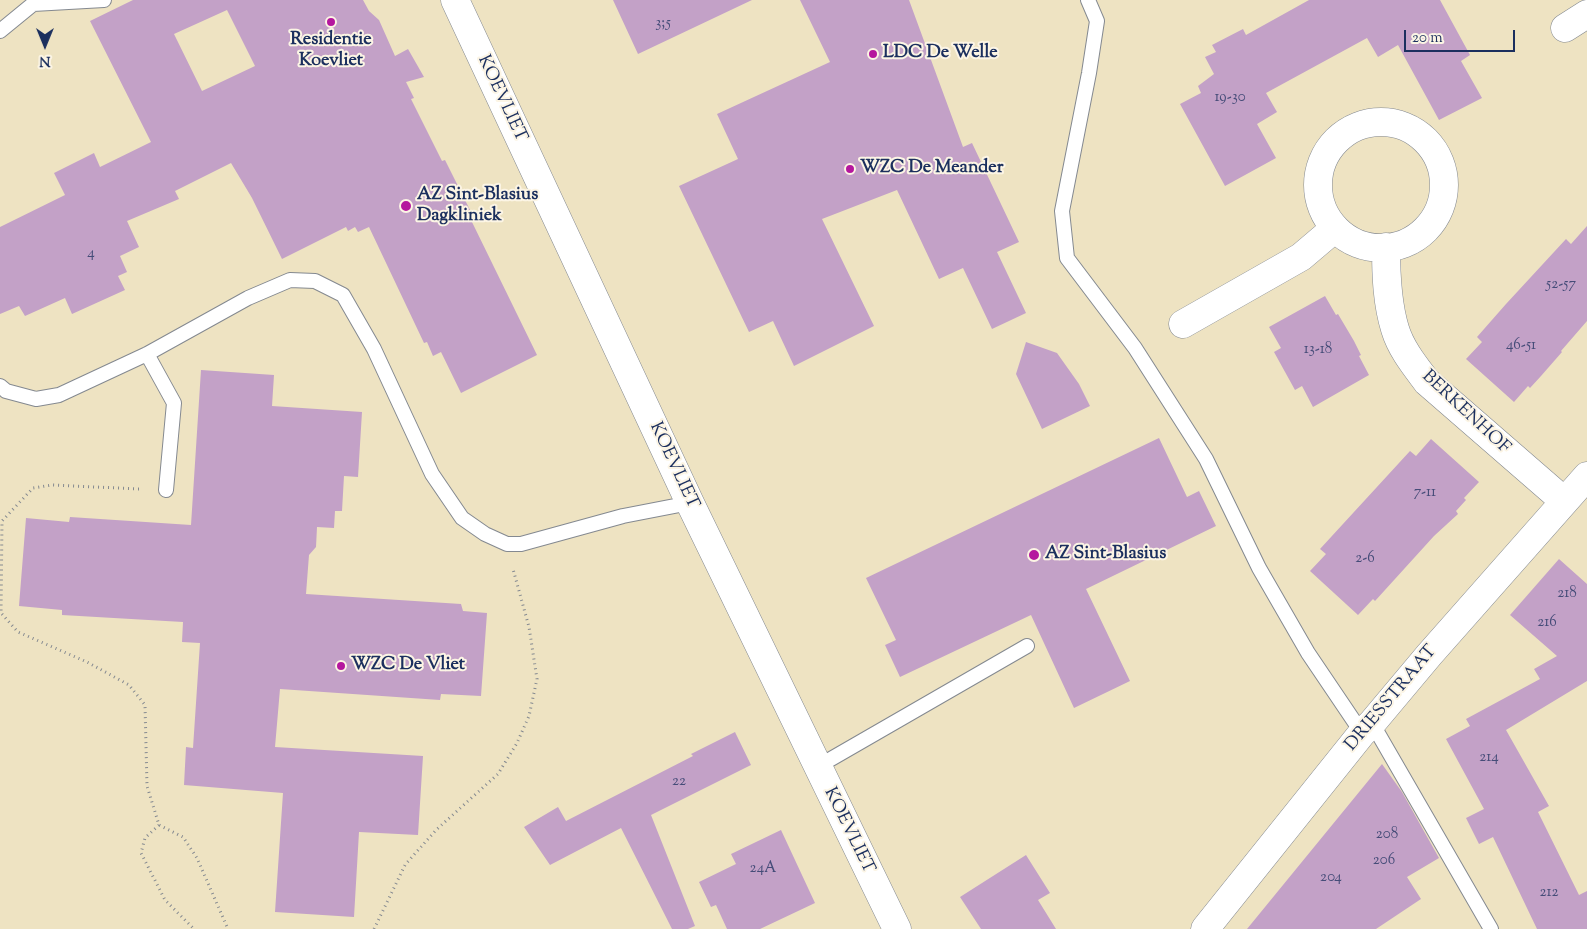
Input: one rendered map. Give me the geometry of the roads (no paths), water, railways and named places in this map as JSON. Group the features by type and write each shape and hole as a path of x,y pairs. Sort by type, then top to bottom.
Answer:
{"street":[{"name":"KOEVLIET","path":"455,0 690,503 897,929"},
{"path":"1394,122 1409,127 1422,135 1442,166 1445,187 1441,205 1432,223 1421,235 1402,245 1386,248 1360,244 1345,238 1334,230 1320,200 1318,182 1327,152 1335,141 1346,132 1361,125 1394,122"},
{"path":"1183,324 1300,257 1334,230"},
{"name":"BERKENHOF","path":"1386,248 1387,286 1395,330 1409,359 1427,382 1564,502"},
{"name":"DRIESSTRAAT","path":"1205,929 1428,655 1587,476"}],"lane":[{"path":"0,31 33,4 104,0"},
{"path":"1088,0 1097,21 1089,73 1062,211 1067,258 1135,348 1206,459 1259,568 1308,653 1367,728 1491,929"},
{"path":"0,386 6,391 36,399 59,395 146,354 248,298 290,280 315,281 343,294 374,349 432,474 462,518 485,534 507,544 520,544 616,517 690,503"},
{"path":"146,354 174,403 166,490"},
{"path":"817,767 1027,646"}],"place":[{"name":"Residentie Koevliet","path":"331,22"},
{"name":"LDC De Welle","path":"873,54"},
{"name":"WZC De Meander","path":"850,169"},
{"name":"AZ Sint-Blasius Dagkliniek","path":"406,206"},
{"name":"AZ Sint-Blasius","path":"1034,555"},
{"name":"WZC De Vliet","path":"341,666"}]}
